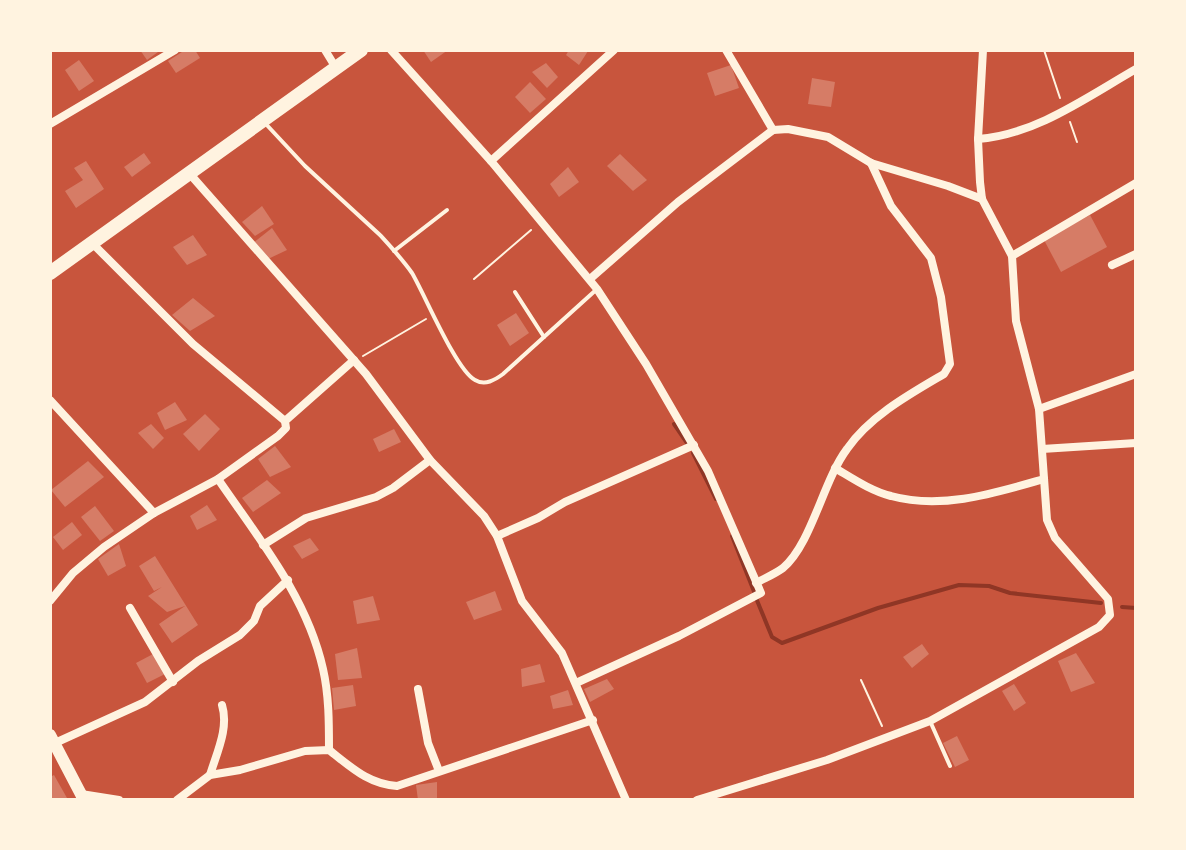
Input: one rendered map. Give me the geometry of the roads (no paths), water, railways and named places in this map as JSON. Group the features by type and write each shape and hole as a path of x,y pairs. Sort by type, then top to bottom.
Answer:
{"highway":[{"path":"50,273 361,50"}],"main road":[{"path":"52,739 82,797"}],"street":[{"path":"50,124 175,50"},
{"path":"325,50 336,68"},
{"path":"391,50 543,221 597,289 694,445 761,593 679,636 576,683"},
{"path":"491,161 614,50"},
{"path":"726,50 773,130"},
{"path":"697,800 827,760 930,721 1099,627 1110,615 1108,599 1049,529 1039,409 1016,321 1012,256 982,199 978,139 983,50"},
{"path":"978,139 1011,134 1065,109 1136,69"},
{"path":"590,279 678,202 773,130 788,129 828,137 871,163 982,199"},
{"path":"756,583 784,567 795,553 835,468 857,436 908,396 944,374 950,364 941,297 931,258 891,206 871,163"},
{"path":"188,172 355,361 430,460 484,516 497,536 522,601 562,653 626,800"},
{"path":"1012,256 1136,183"},
{"path":"50,601 86,561 154,513 218,479 286,428 285,421 193,344 92,243"},
{"path":"1112,265 1136,254"},
{"path":"285,421 355,361"},
{"path":"1039,409 1136,374"},
{"path":"50,400 154,513"},
{"path":"1042,449 1136,443"},
{"path":"497,536 694,445"},
{"path":"263,545 306,518 376,497 430,460"},
{"path":"835,468 891,496 931,500 975,498 1044,479"},
{"path":"218,479 288,580 315,640 324,670 329,750"},
{"path":"52,739 145,702 198,661 240,635 254,621 260,606 288,580"},
{"path":"130,608 173,682"},
{"path":"418,689 428,743 439,771"},
{"path":"210,775 224,729 226,716 222,705"},
{"path":"177,800 210,775 240,770 305,751 329,750 367,780 397,786 593,720"},
{"path":"82,797 119,800"}],"lane":[{"path":"262,120 394,251 410,271 462,364 477,381 495,380 597,289"},
{"path":"394,251 447,210"},
{"path":"515,292 544,337"},
{"path":"930,721 950,766"}],"waterway":[{"path":"674,424 687,443"},
{"path":"693,453 716,499"},
{"path":"732,536 755,594"},
{"path":"756,598 772,637 782,643 878,608 959,585 989,586 1010,593 1101,603"},
{"path":"1122,607 1136,608"}]}
